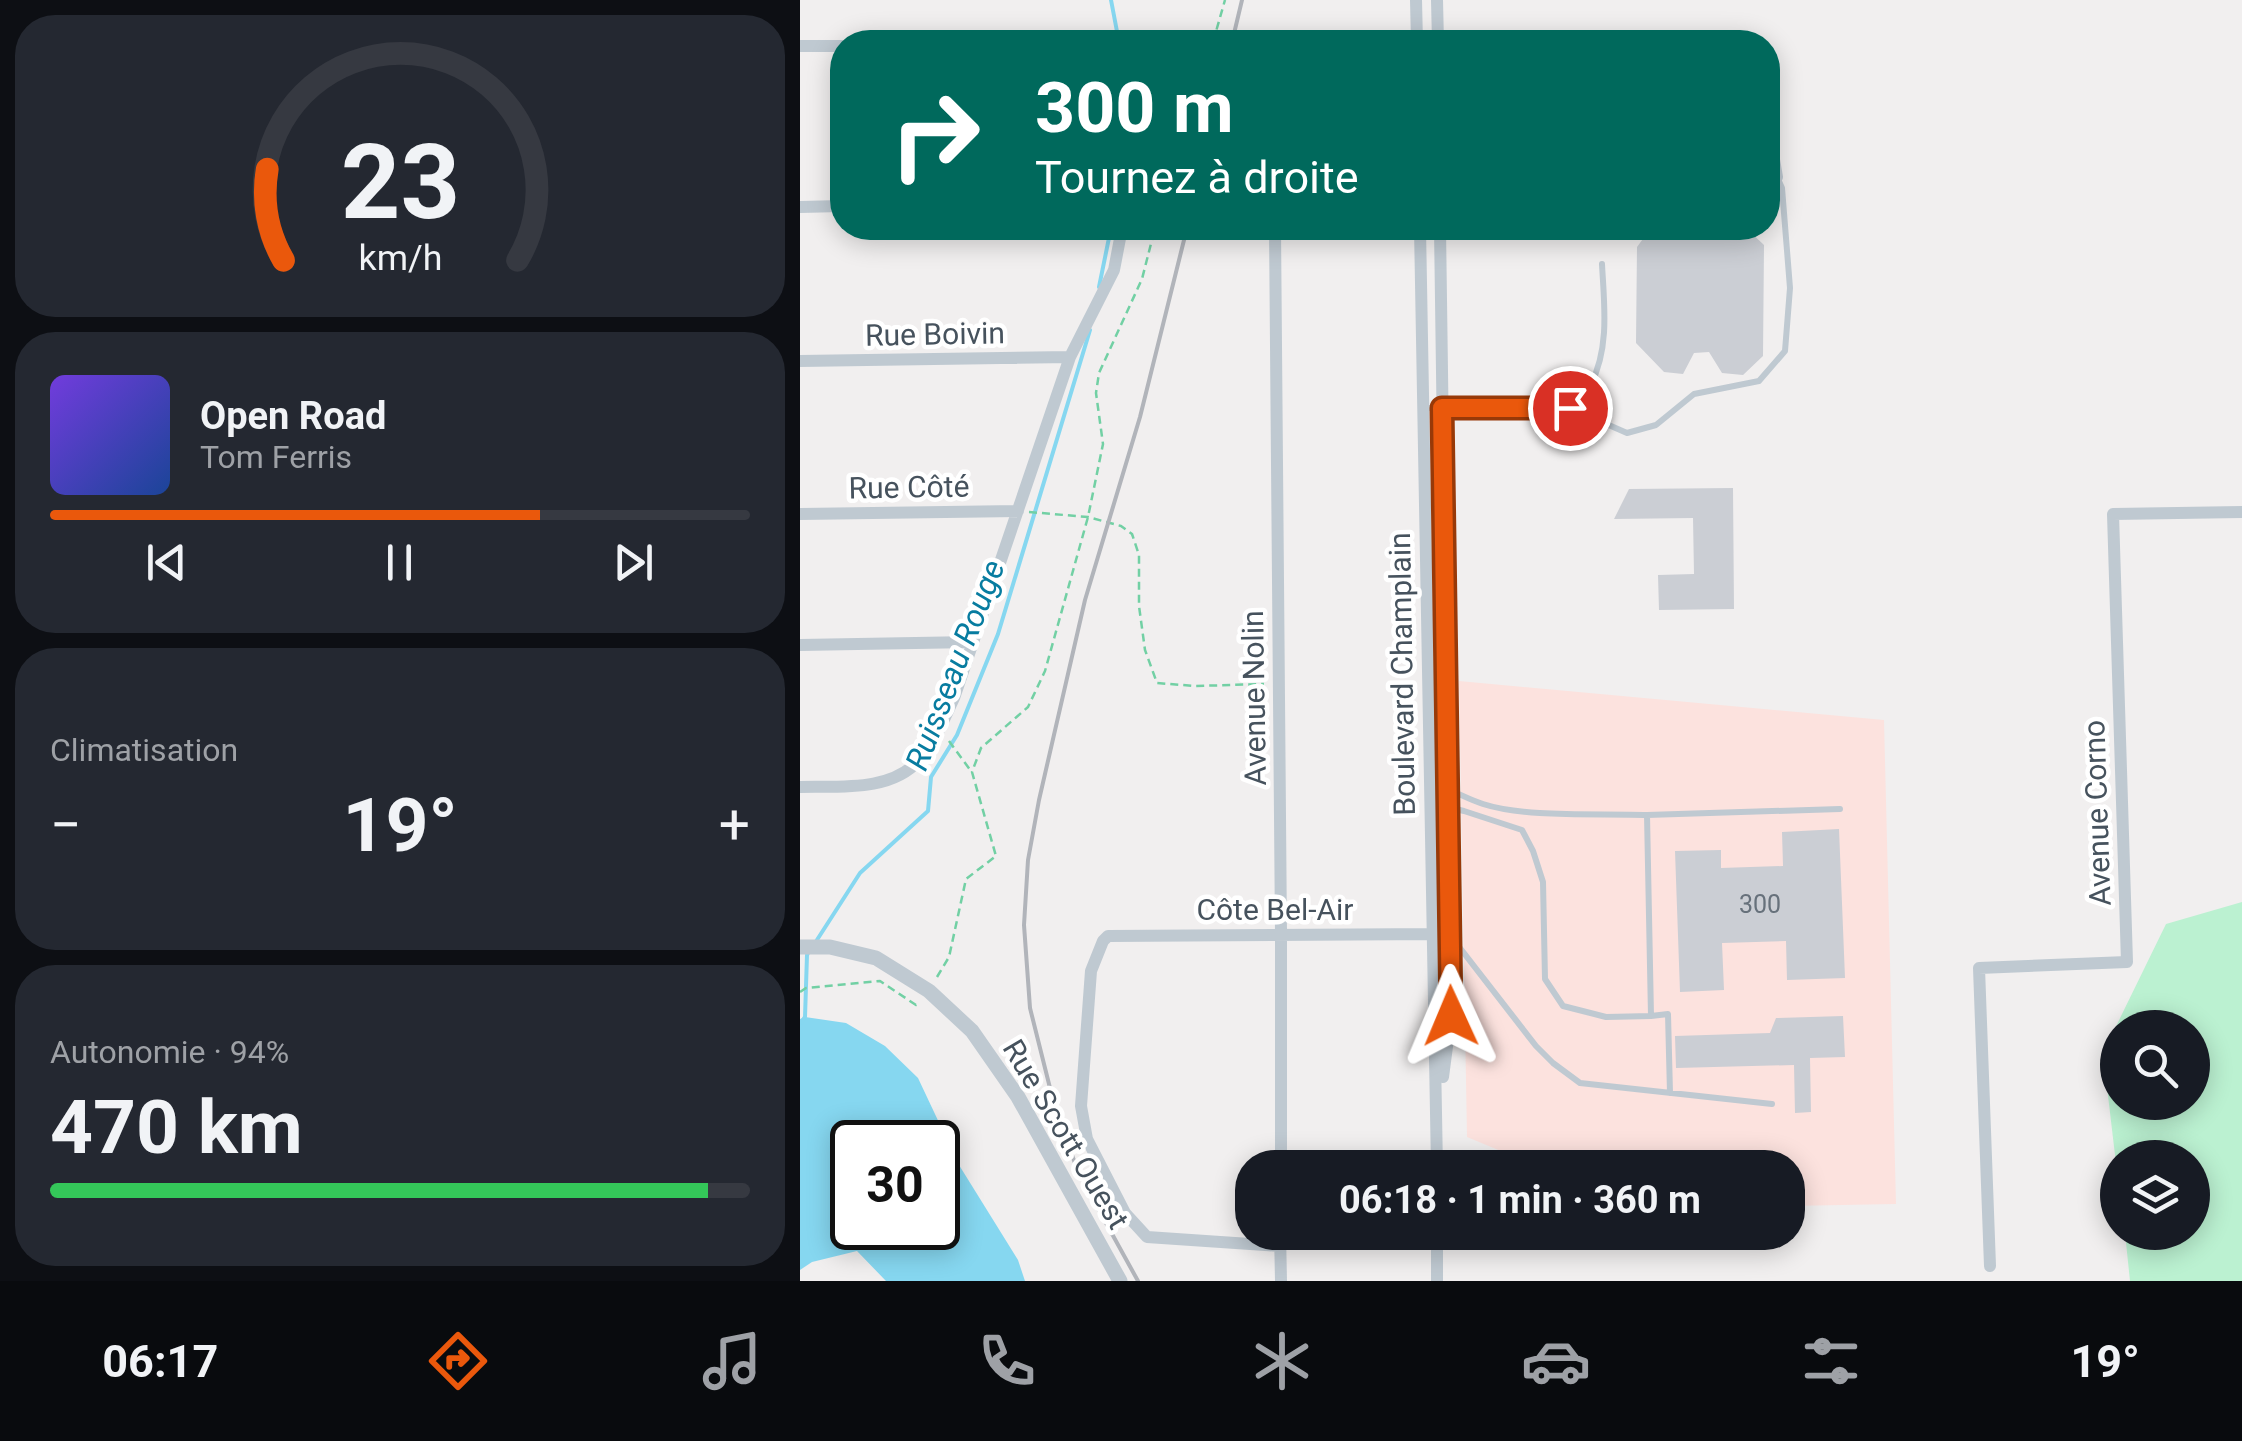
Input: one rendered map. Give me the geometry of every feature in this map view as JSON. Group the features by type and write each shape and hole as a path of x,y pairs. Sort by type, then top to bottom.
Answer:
{"street":[{"path":"1416,0 1417,30"},
{"path":"1437,0 1438,30"},
{"path":"800,46 830,46"},
{"path":"800,207 830,206"},
{"path":"800,788 890,780 917,764 932,744 974,642 1070,357 1114,270 1120,240"},
{"name":"Avenue Nolin","path":"1275,240 1281,1150"},
{"name":"Boulevard Champlain","path":"1420,240 1437,1150"},
{"name":"Boulevard Champlain","path":"1437,1119 1451,1016 1440,240"},
{"name":"Rue Boivin","path":"800,361 1070,357"},
{"name":"Rue Côté","path":"800,514 1018,511"},
{"name":"Avenue Corno","path":"1990,1266 1979,968 2127,962 2113,514 2242,512"},
{"path":"800,645 974,642"},
{"name":"Côte Bel-Air","path":"1235,1238 1147,1236 1125,1213 1087,1139 1081,1106 1091,971 1102,942 1108,936 1449,934"},
{"name":"Rue Scott Ouest","path":"800,947 830,947 876,958 929,991 972,1032 1018,1097 1120,1281"},
{"path":"1280,1250 1281,1281"},
{"path":"1437,1250 1437,1281"}],"lane":[{"path":"1423,408 1570,408 1626,433 1656,425 1694,394 1759,381 1784,351 1786,335 1790,288 1780,184"},
{"path":"1570,408 1590,387 1601,358 1602,264"},
{"path":"1429,785 1483,804 1526,811 1647,815 1840,809"},
{"path":"1429,803 1522,830 1543,882 1545,980 1563,1006 1606,1017 1668,1014 1670,1093"},
{"path":"1647,815 1651,1016"},
{"path":"1449,934 1536,1046 1580,1084 1772,1104"}],"path":[{"path":"1216,30 1225,0"},
{"path":"972,772 980,748 1028,707 1045,671 1088,517 1103,444 1096,393 1099,373 1142,278 1152,240"},
{"path":"1018,511 1088,517 1121,526 1132,534 1139,554 1138,606 1144,650 1158,683 1279,683"},
{"path":"800,992 806,988 880,981 916,1005 950,957 966,879 996,856 972,772 940,728"}],"shaded area":[{"path":"1459,681 1884,720 1896,1204 1805,1206 1805,1150 1498,1150 1467,1137"}],"green space":[{"path":"2242,902 2242,1281 2130,1281 2127,1250 2210,1250 2210,1140 2113,1140 2111,1120 2210,1120 2210,1010 2124,1010 2166,924"}],"water":[{"path":"805,1017 846,1023 885,1046 918,1078 938,1120 830,1120 830,1250 960,1250 960,1167 1018,1260 1025,1281 886,1281 857,1251 812,1262 800,1270 800,1019"}],"building":[{"path":"1642,240 1759,240 1764,245 1763,356 1743,375 1722,373 1709,352 1694,353 1683,374 1664,372 1636,343 1637,247"},
{"path":"1733,488 1734,609 1659,610 1658,575 1694,574 1693,518 1614,519 1629,489"},
{"path":"1839,829 1845,978 1787,980 1786,941 1722,943 1724,990 1680,992 1675,851 1721,850 1721,868 1783,866 1782,832"},
{"path":"1843,1016 1845,1057 1810,1058 1811,1112 1795,1113 1794,1065 1676,1068 1675,1036 1770,1033 1776,1018"}],"waterway":[{"name":"Ruisseau Rouge","path":"1111,0 1117,30"},
{"name":"Ruisseau Rouge","path":"1099,287 1109,240"},
{"name":"Ruisseau Rouge","path":"815,943 860,873 928,811 931,777 957,735 998,634 1090,330"},
{"name":"Ruisseau Rouge","path":"800,1024 805,1017 809,951"}],"railway":[{"path":"1235,30 1242,0"},
{"path":"1138,1281 1079,1174 1056,1112 1030,1008 1024,925 1028,860 1039,800 1085,600 1140,417 1184,240"}],"route":[{"path":"1451,1016 1442,408 1570,408"}]}
